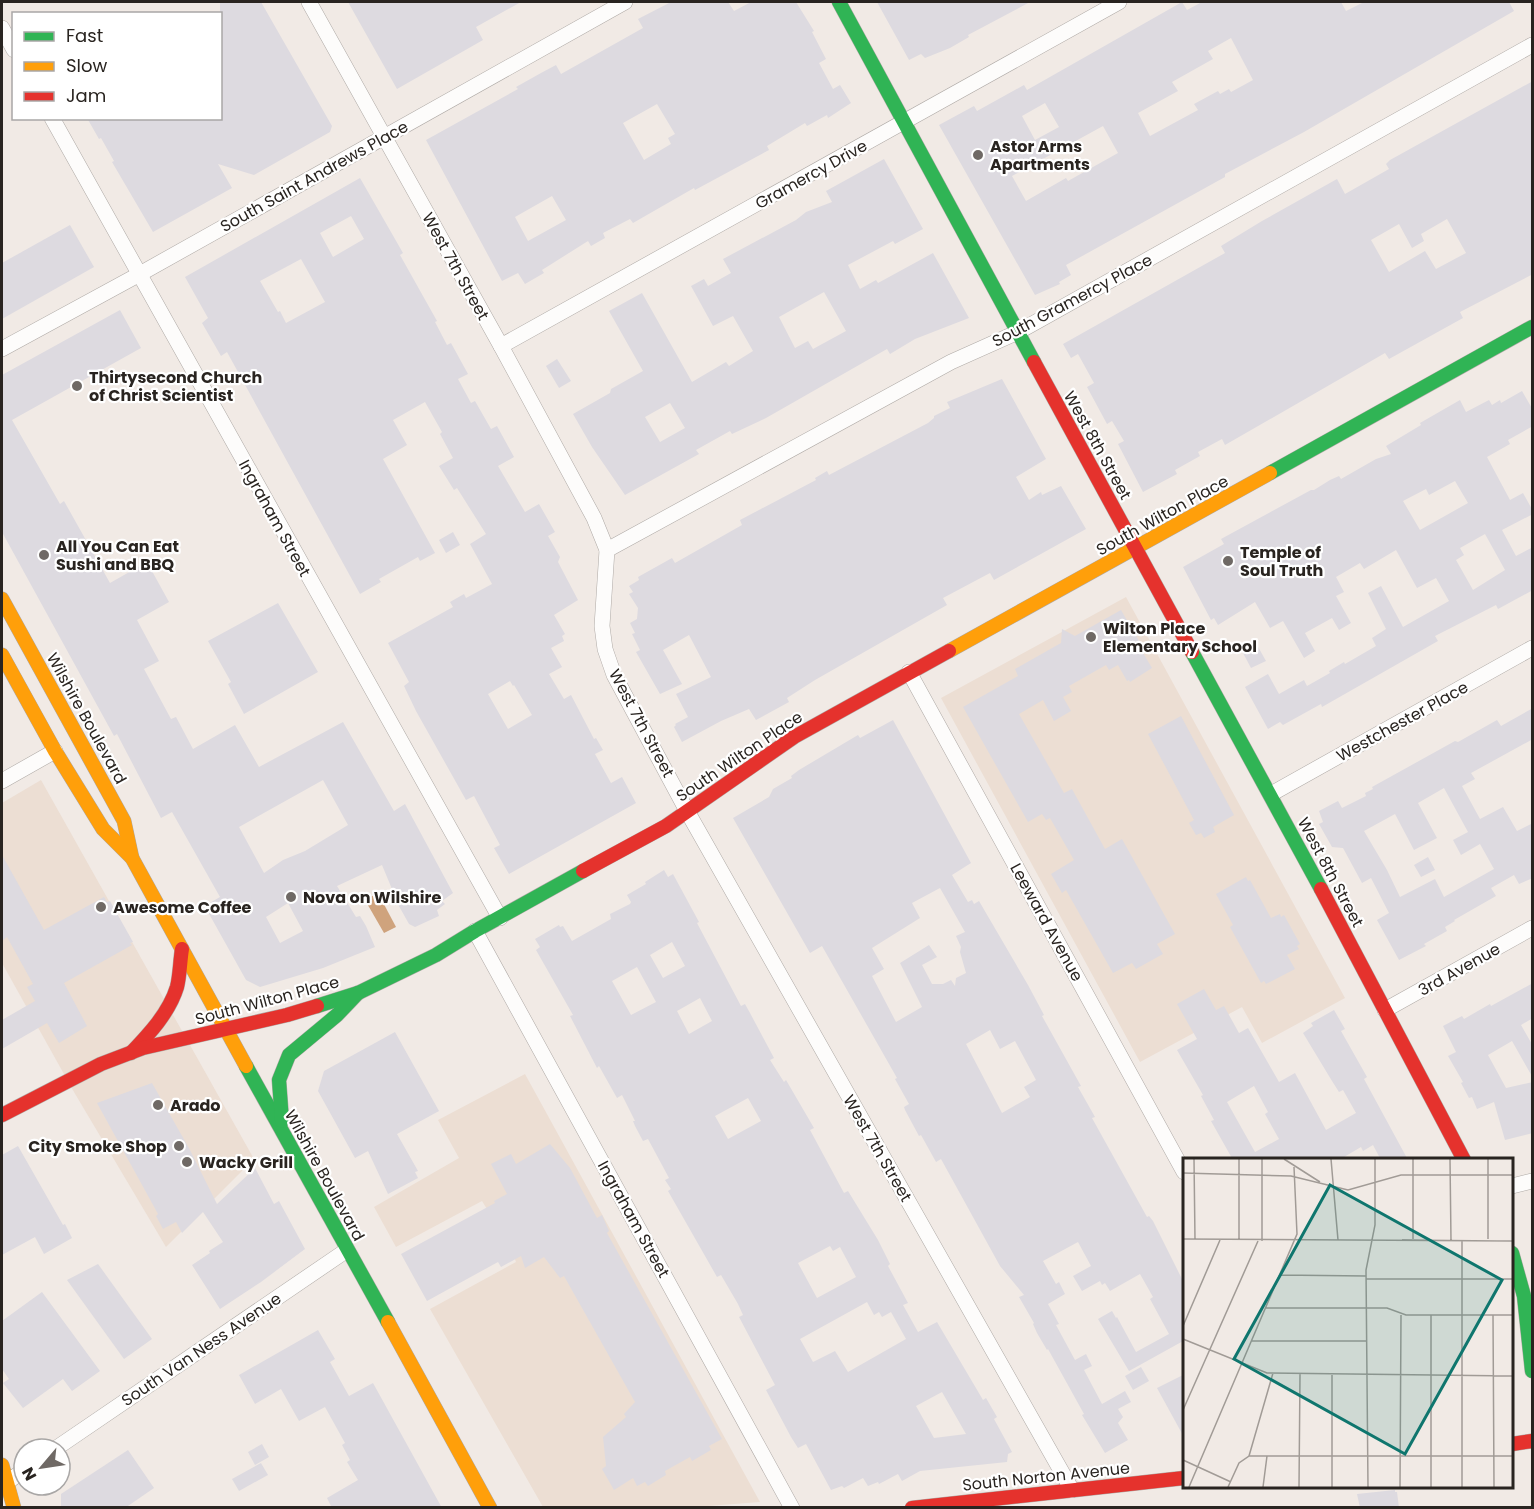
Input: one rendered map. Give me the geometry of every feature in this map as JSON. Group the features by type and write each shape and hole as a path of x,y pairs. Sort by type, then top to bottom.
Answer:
{"main road":[{"name":"West 8th Street","path":"839,2 1271,794 1463,1158"},
{"name":"South Wilton Place","path":"2,1115 100,1064 131,1053 226,1028 287,1015 358,993 436,955 475,931 666,826 783,743 1533,327"},
{"name":"Wilshire Boulevard","path":"2,599 124,821 132,858"},
{"name":"Wilshire Boulevard","path":"2,655 55,751 103,829 132,858 490,1508"},
{"path":"131,1053 146,1037 176,991 182,949"},
{"path":"284,1136 277,1083 285,1062 289,1055 337,1015 358,993"},
{"path":"1513,1256 1526,1305 1533,1371"},
{"path":"1513,1444 1533,1442"},
{"path":"2,1466 4,1484 14,1508"},
{"name":"South Norton Avenue","path":"912,1508 1183,1478"}],"street":[{"name":"West 7th Street","path":"309,2 594,518 608,550 603,626 605,649 614,675 687,811 1072,1490"},
{"name":"South Saint Andrews Place","path":"2,349 625,2"},
{"name":"Gramercy Drive","path":"501,346 1119,2"},
{"path":"2,28 12,46"},
{"name":"South Gramercy Place","path":"608,550 951,362 1018,332 1533,45"},
{"name":"Ingraham Street","path":"53,120 500,918"},
{"name":"Westchester Place","path":"1271,794 1533,648"},
{"name":"Leeward Avenue","path":"909,672 1183,1168"},
{"path":"2,781 55,751"},
{"name":"3rd Avenue","path":"1385,1010 1533,928"},
{"name":"Ingraham Street","path":"475,931 792,1508"},
{"path":"1513,1186 1533,1181"},
{"name":"South Van Ness Avenue","path":"72,1437 347,1250"}],"shaded area":[{"path":"1126,597 1345,998 1262,1043 1242,1007 1140,1062 941,698"},
{"path":"41,780 254,1159 166,1247 74,1092 2,963 2,803"},
{"path":"378,893 396,927 384,933 365,900"},
{"path":"525,1074 760,1502 682,1508 543,1507 430,1309 516,1262 511,1248 482,1201 396,1247 374,1207 459,1158 438,1120"}],"building":[{"path":"220,2 261,2 332,126 330,132 254,175 218,164 232,188 153,232 112,162 114,161 101,138 99,139 88,120 222,120 222,12 220,12"},
{"path":"348,2 521,2 476,27 483,40 397,89"},
{"path":"671,2 728,2 734,11 751,2 796,2 814,31 812,32 826,59 819,63 833,89 840,85 851,103 828,118 827,115 807,126 805,123 767,146 769,150 695,190 694,188 633,223 630,219 603,233 605,238 591,246 588,241 542,270 544,273 525,284 518,273 502,281 426,140 556,65 561,74 643,28 638,19","holes":["657,104 675,134 668,138 671,144 644,160 623,123","552,196 566,220 528,241 515,217"]},
{"path":"877,2 1030,2 968,35 969,37 950,48 925,58 921,54 909,60"},
{"path":"1182,2 1187,10 1202,2 1341,2 1346,11 1364,2 1509,2 1514,11 1304,132 1225,174 1225,177 1066,265 1071,275 1059,282 1060,284 1035,295 939,125 974,106 977,111 1024,85 1027,90","holes":["1231,38 1253,80 1231,92 1229,89 1220,94 1218,91 1194,104 1198,110 1150,136 1138,113 1178,91 1172,82 1213,59 1208,51","1045,103 1059,127 1035,140 1022,116","1103,126 1118,153 1068,181 1066,178 1026,201 1012,176"]},
{"path":"1533,81 1533,274 1460,312 1463,318 1389,359 1385,353 1225,445 1222,439 1198,452 1200,456 1175,470 1177,474 1143,492 1118,444 1124,441 1112,421 1107,424 1087,387 1094,383 1078,354 1071,358 1063,344 1225,253 1221,246 1262,221 1337,179 1345,194 1389,169 1386,164","holes":["1447,219 1466,253 1436,269 1425,251 1389,272 1371,240 1399,224 1412,248 1424,241 1421,234"]},
{"path":"884,159 923,229 895,244 893,241 848,265 860,289 876,280 878,283 933,253 969,318 915,339 890,354 887,349 766,418 732,434 730,431 696,450 699,454 625,495 592,447 573,414 643,371 609,311 642,293 692,382 726,362 729,366 753,351 733,316 713,326 691,286 704,279 708,286 731,273 723,259 796,220 806,212 832,202 826,191","holes":["824,292 846,331 813,349 808,341 795,348 779,317","670,403 685,428 660,442 645,417"]},
{"path":"360,178 403,253 400,255 437,321 435,322 447,345 451,343 468,374 458,379 471,403 475,401 491,429 497,426 514,457 498,466 525,512 539,504 555,532 548,536 560,557 558,562 578,600 554,615 565,634 562,636 564,641 551,648 562,667 549,674 564,699 571,695 594,739 596,738 603,750 595,754 611,783 622,777 636,803 509,874 494,848 500,845 474,796 466,800 416,711 404,686 409,682 388,643 453,607 450,602 464,594 466,598 492,584 470,544 486,534 457,488 454,490 439,466 453,458 440,434 442,432 425,402 393,420 407,445 383,459 435,553 420,561 418,557 379,579 381,582 360,594 227,352 221,356 202,323 208,318 185,277","holes":["351,216 364,239 333,257 320,233","301,259 325,302 286,323 260,281","510,681 532,715 508,729 488,694"]},
{"path":"70,225 94,267 2,319 2,263"},
{"path":"120,310 141,348 12,420 60,504 64,501 110,583 147,562 169,602 137,620 159,661 144,669 171,719 176,717 193,749 235,725 259,767 343,722 394,811 405,804 453,893 442,901 445,904 437,910 439,916 415,927 409,924 390,890 392,889 382,865 337,886 356,917 360,916 375,947 323,968 260,987 246,980 208,912 212,910 208,904 220,897 172,812 161,818 117,734 114,736 2,532 2,375","holes":["323,780 348,825 305,851 283,860 264,873 239,827","288,903 303,931 280,943 266,917"]},
{"path":"557,359 571,381 559,388 546,366"},
{"path":"1002,379 1046,459 1016,477 1029,500 1041,492 1042,495 1061,486 1086,529 994,580 990,573 943,598 947,605 815,680 787,698 789,702 756,720 749,709 682,742 674,727 675,724 688,717 676,694 711,677 689,635 663,650 682,684 660,694 636,652 640,650 632,634 635,633 630,623 637,619 638,608 629,594 633,592 629,586 639,580 638,577 672,558 675,563 742,525 740,520 816,480 815,478 827,471 829,475 928,423 934,416 950,408 947,402"},
{"path":"1522,391 1533,410 1533,426 1508,440 1510,444 1487,457 1510,500 1523,493 1533,511 1533,514 1502,530 1516,556 1533,547 1533,590 1498,609 1496,605 1435,636 1438,641 1322,707 1321,704 1283,725 1280,722 1268,729 1245,687 1268,674 1279,694 1304,680 1307,686 1344,662 1345,664 1376,646 1372,638 1386,629 1368,593 1381,586 1403,627 1449,601 1436,578 1417,588 1396,550 1364,569 1360,563 1336,577 1344,592 1336,596 1351,623 1339,630 1332,618 1305,633 1315,651 1304,658 1283,621 1270,628 1255,602 1218,625 1214,618 1211,620 1183,567 1224,544 1221,539 1311,490 1339,476 1341,479 1376,459 1391,454 1386,446 1460,400 1466,412 1489,400 1492,405 1500,400 1501,403","holes":["1455,481 1468,503 1420,530 1403,501 1426,489 1429,495","1485,534 1505,570 1473,590 1456,560 1464,555 1460,548"]},
{"path":"453,532 460,545 446,553 439,540"},
{"path":"278,603 318,672 244,714 228,684 231,682 208,641"},
{"path":"1121,610 1152,668 1130,682 1127,681 1118,665 1109,670 1106,665 1069,686 1072,692 1063,697 1071,711 1054,721 1043,700 1019,714 1064,793 1072,789 1105,849 1122,839 1175,934 1157,944 1163,954 1136,969 1132,963 1113,973 1066,890 1062,893 1051,874 1074,860 1050,818 1046,820 1042,814 1028,822 963,707 1018,676 1015,669 1061,643 1062,629 1075,636"},
{"path":"1257,645 1266,661 1251,668 1243,653"},
{"path":"1533,708 1533,739 1471,773 1475,779 1462,786 1480,819 1503,807 1517,831 1533,823 1533,878 1519,884 1514,875 1491,888 1496,896 1454,920 1445,927 1447,931 1424,944 1426,946 1399,960 1377,920 1389,913 1371,878 1362,883 1343,848 1332,847 1319,824 1323,822 1319,811 1338,801 1342,808 1366,796 1365,793 1373,789 1372,787 1497,720 1501,726","holes":["1444,788 1468,832 1453,840 1461,855 1480,844 1494,869 1444,897 1435,879 1400,897 1364,831 1395,814 1414,850 1437,838 1418,803"]},
{"path":"1181,716 1234,815 1213,827 1215,832 1204,838 1201,833 1196,835 1189,823 1194,820 1148,734"},
{"path":"893,720 971,863 952,875 968,902 972,900 974,904 979,901 1028,985 1044,1015 1042,1016 1081,1086 1078,1087 1095,1117 1092,1118 1147,1217 1149,1216 1153,1221 1183,1281 1183,1341 1129,1371 1098,1319 1112,1311 1136,1352 1169,1334 1150,1299 1153,1297 1140,1274 1110,1291 1105,1283 1102,1285 1100,1281 1082,1291 1073,1276 1091,1266 1078,1242 1043,1261 1056,1284 1059,1282 1065,1294 1048,1304 1059,1324 1056,1325 1075,1360 1086,1354 1092,1366 1084,1370 1102,1404 1125,1391 1131,1402 1118,1409 1123,1417 1118,1423 1128,1440 1105,1453 1037,1333 1019,1297 1024,1295 1000,1266 941,1159 936,1162 921,1135 919,1136 905,1110 904,1107 909,1104 895,1079 897,1078 822,946 810,953 733,818 769,797 773,789 792,778 791,776 799,770 858,735 860,738","holes":["940,888 965,932 956,936 961,947 960,952 966,973 956,978 955,986 951,980 943,984 932,984 922,965 937,957 929,945 900,963 922,1007 896,1022 872,976 884,969 872,948 920,918 912,903","990,1030 1000,1049 1015,1041 1036,1080 1024,1087 1030,1097 1002,1113 966,1044"]},
{"path":"2,855 44,930 104,897 107,902 110,901 133,942 130,943 132,945 64,983 87,1026 59,1043 47,1023 2,1049 2,1020 35,1001 27,987 33,984 7,937 2,941"},
{"path":"1428,857 1435,870 1421,877 1414,865"},
{"path":"664,870 668,877 673,874 741,1006 745,1004 774,1058 770,1060 784,1082 786,1080 814,1128 810,1130 844,1193 848,1191 878,1240 890,1264 888,1266 908,1303 903,1305 918,1332 937,1322 983,1400 986,1398 997,1417 994,1419 1012,1452 1008,1454 1007,1462 920,1471 902,1481 898,1474 879,1484 878,1482 868,1486 863,1478 844,1488 842,1486 831,1490 806,1444 798,1448 791,1437 766,1390 775,1385 739,1317 743,1315 738,1304 721,1275 717,1277 668,1191 671,1189 665,1180 669,1178 648,1139 643,1141 622,1095 617,1098 599,1066 597,1068 570,1016 573,1015 536,950 540,947 535,939 559,925 563,926 572,941 611,919 610,914 630,904 627,895 646,884 645,882","holes":["672,942 685,966 663,978 650,955","637,967 656,1002 631,1015 612,981","700,998 712,1021 689,1034 677,1011","748,1098 761,1121 728,1139 715,1116","830,1246 833,1251 840,1247 856,1277 817,1298 798,1263","867,1302 874,1315 879,1312 882,1317 891,1312 906,1339 848,1372 835,1351 813,1362 800,1339","942,1392 966,1434 934,1438 916,1406"]},
{"path":"1246,877 1248,881 1250,880 1271,918 1280,914 1281,917 1284,915 1300,944 1297,946 1299,949 1287,955 1295,969 1266,984 1264,981 1261,983 1230,927 1233,925 1216,894"},
{"path":"1533,983 1533,1018 1521,1025 1533,1046 1533,1078 1512,1041 1488,1055 1506,1088 1533,1082 1533,1133 1505,1140 1494,1102 1477,1109 1472,1097 1469,1098 1448,1056 1456,1052 1443,1026 1462,1016 1464,1019"},
{"path":"1204,989 1216,1010 1224,1006 1239,1033 1248,1028 1279,1082 1295,1073 1326,1130 1356,1113 1343,1090 1339,1092 1303,1033 1313,1026 1311,1023 1334,1010 1345,1029 1341,1031 1367,1077 1364,1079 1407,1158 1380,1158 1373,1145 1363,1151 1361,1147 1342,1158 1232,1158 1211,1121 1214,1120 1201,1096 1203,1095 1177,1050 1197,1039 1177,1004","holes":["1254,1086 1268,1112 1265,1114 1279,1139 1255,1152 1227,1102"]},
{"path":"395,1032 439,1111 397,1134 418,1171 415,1172 418,1178 388,1194 368,1151 355,1158 318,1091 324,1071"},
{"path":"152,1083 217,1204 255,1168 274,1204 279,1201 305,1249 220,1309 192,1265 223,1242 203,1212 182,1233 176,1222 163,1229 156,1216 158,1214 97,1103"},
{"path":"550,1144 570,1168 597,1218 602,1215 609,1231 607,1233 722,1439 709,1446 711,1450 692,1461 690,1457 665,1471 666,1475 648,1486 645,1482 637,1486 633,1478 614,1490 602,1469 606,1466 603,1437 626,1417 624,1414 635,1402 564,1276 560,1278 544,1257 525,1268 521,1256 501,1267 498,1262 427,1301 401,1254 495,1203 494,1201 507,1194 491,1164 511,1154 516,1164"},
{"path":"18,1146 72,1238 44,1254 35,1237 2,1255 2,1155"},
{"path":"98,1264 152,1339 124,1359 67,1280"},
{"path":"42,1292 100,1371 72,1391 63,1379 23,1408 3,1383 9,1379 2,1369 2,1321"},
{"path":"318,1330 335,1359 330,1362 349,1396 373,1383 442,1508 332,1508 327,1498 358,1480 347,1462 350,1460 342,1445 345,1443 325,1407 299,1421 281,1389 255,1404 239,1375"},
{"path":"1141,1367 1149,1381 1133,1390 1125,1376"},
{"path":"1183,1375 1183,1435 1157,1388"},
{"path":"262,1444 269,1457 255,1465 248,1452"},
{"path":"128,1450 154,1488 125,1508 61,1508 61,1497 72,1497 72,1487"},
{"path":"261,1463 268,1475 239,1491 232,1479"},
{"path":"1395,1490 1399,1508 1360,1508 1357,1494"}],"traffic: fast":[{"path":"839,2 1034,362"},
{"path":"1270,473 1532,327"},
{"path":"1192,652 1321,889"},
{"path":"317,1006 358,993 436,955 583,871"},
{"path":"282,1121 279,1080 289,1055 337,1015 358,993"},
{"path":"246,1066 388,1322"},
{"path":"1513,1257 1524,1296 1532,1371"}],"traffic: slow":[{"path":"949,651 1270,473"},
{"path":"2,599 124,821 132,858"},
{"path":"2,655 55,751 103,829 132,858 246,1066"},
{"path":"388,1322 490,1508"},
{"path":"2,1465 14,1508"}],"traffic: jam":[{"path":"1034,362 1192,652"},
{"path":"583,871 666,826 794,737 949,651"},
{"path":"1321,889 1463,1158"},
{"path":"131,1053 158,1023 169,1006 177,987 182,949"},
{"path":"2,1115 101,1064 143,1048 317,1006"},
{"path":"1513,1444 1532,1441"},
{"path":"912,1508 1183,1478"}],"place":[{"name":"Astor Arms Apartments","path":"978,155"},
{"name":"Thirtysecond Church of Christ Scientist","path":"77,386"},
{"name":"All You Can Eat Sushi and BBQ","path":"44,555"},
{"name":"Temple of Soul Truth","path":"1228,561"},
{"name":"Wilton Place Elementary School","path":"1091,637"},
{"name":"Nova on Wilshire","path":"291,897"},
{"name":"Awesome Coffee","path":"101,907"},
{"name":"Arado","path":"158,1105"},
{"name":"City Smoke Shop","path":"179,1146"},
{"name":"Wacky Grill","path":"187,1162"}]}
